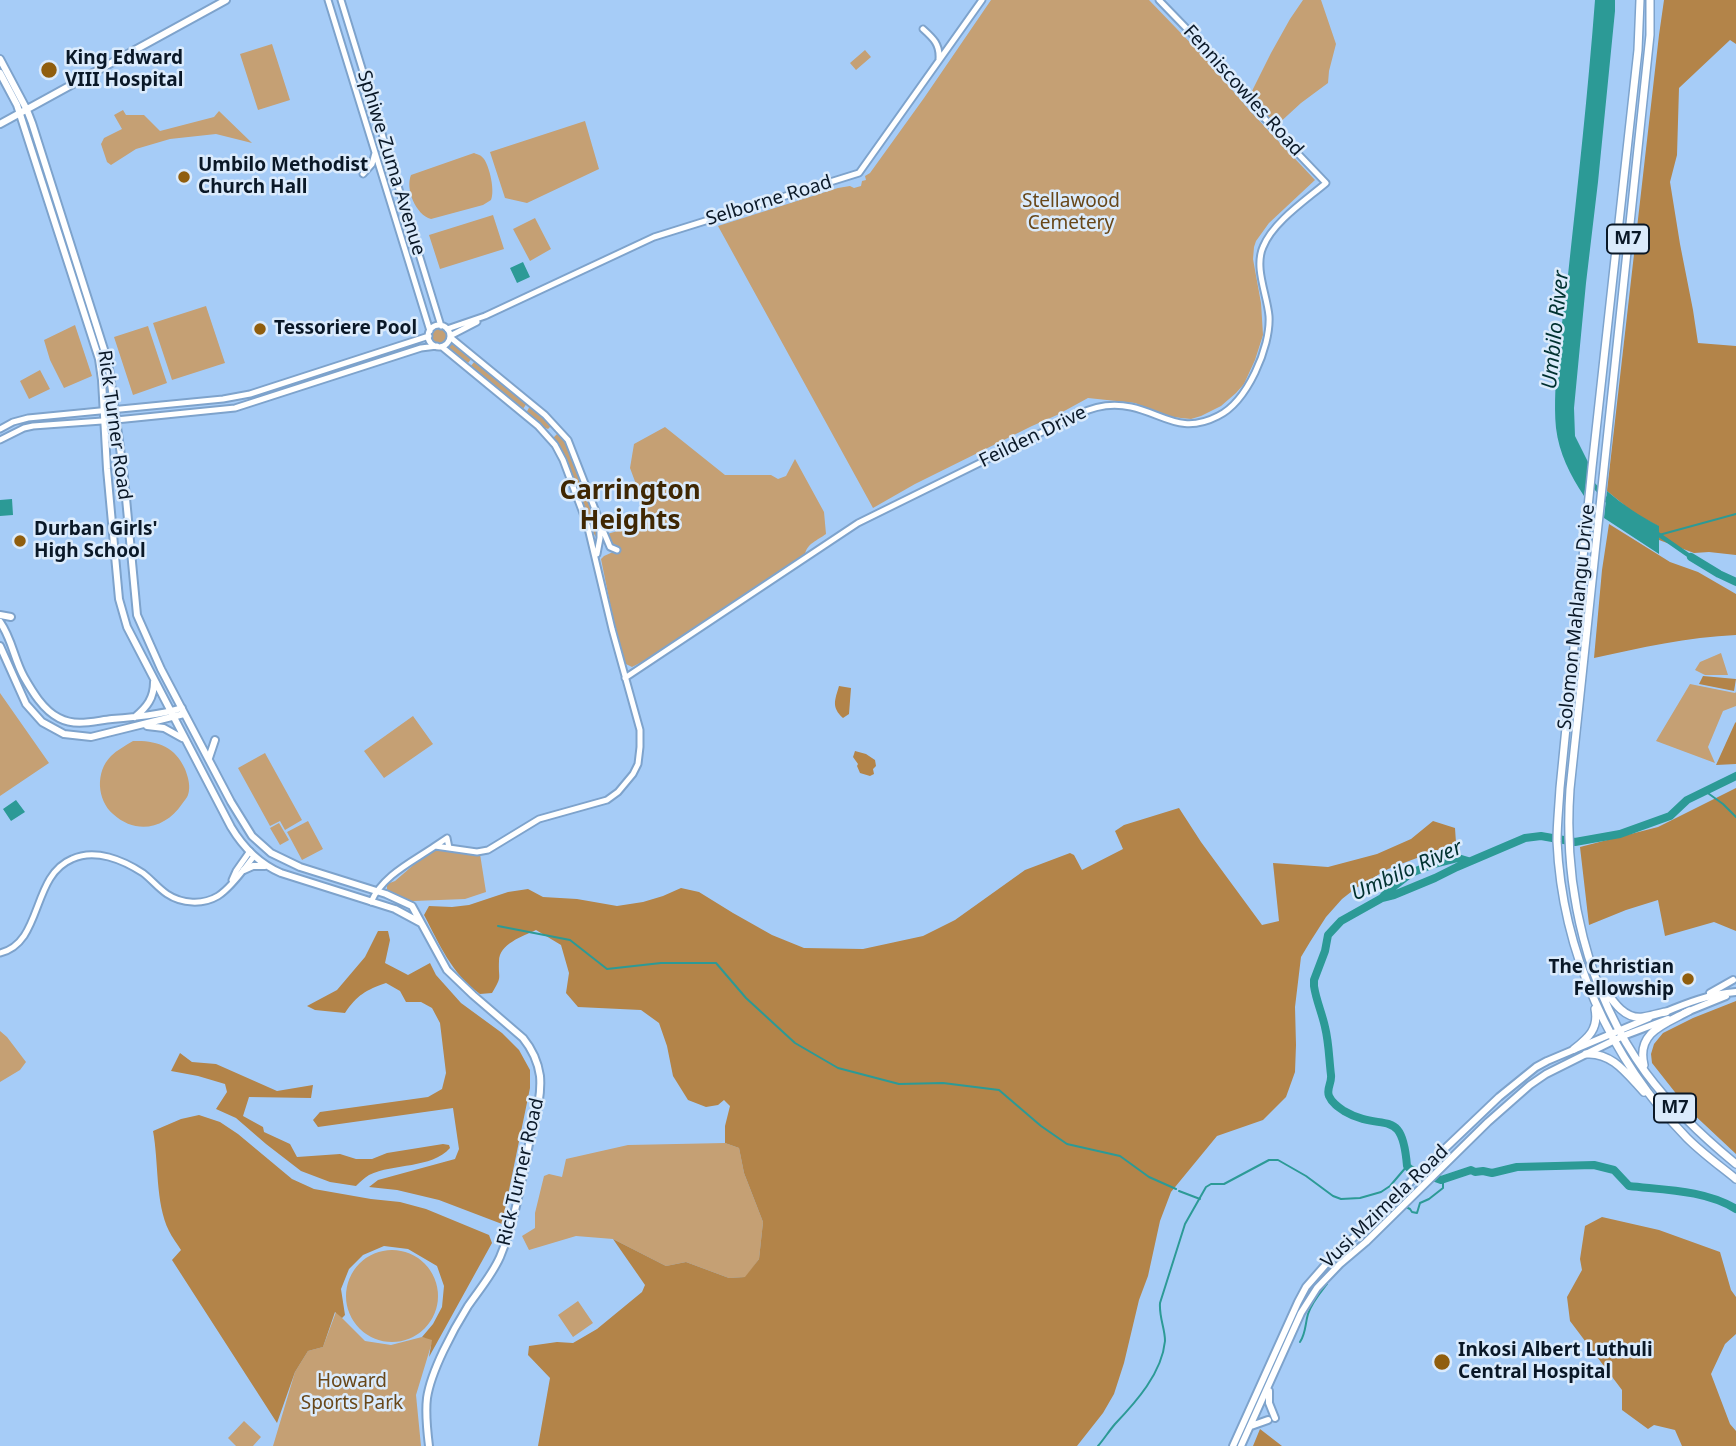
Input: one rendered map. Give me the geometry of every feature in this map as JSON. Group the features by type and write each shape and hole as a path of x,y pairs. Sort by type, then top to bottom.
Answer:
{"highway":[{"name":"Solomon Mahlangu Drive","path":"1640,0 1638,50 1592,467 1557,839 1570,928 1590,991 1613,1037 1662,1110 1693,1143 1736,1180"},
{"name":"Solomon Mahlangu Drive","path":"1650,0 1650,35 1570,789 1569,841 1578,917 1603,998 1645,1071 1680,1114 1736,1164"},
{"path":"1594,975 1613,1001 1629,1016 1644,1017 1666,1012"},
{"path":"1574,1049 1587,1038 1595,1026 1596,1013 1590,991"},
{"path":"1645,1071 1642,1054 1647,1038 1655,1030 1689,1011"},
{"path":"1586,1054 1601,1054 1614,1061 1662,1110"}],"main road":[{"path":"0,124 226,0"},
{"name":"Rick Turner Road","path":"0,59 27,110 107,356 137,615 183,711 252,836 271,853 300,867 376,891 412,906 441,960 456,980 528,1044 539,1069 540,1090 522,1181 502,1251 460,1320 430,1385 426,1413 429,1446"},
{"name":"Rick Turner Road","path":"0,73 17,104 99,359 120,607 127,627 235,835 267,867 395,909 421,923"},
{"path":"0,615 11,617"},
{"path":"0,622 7,632 24,678 45,708 58,718 85,723 172,714"},
{"path":"0,646 26,704 48,727 64,734 91,737 183,711"},
{"path":"134,718 151,701 154,680"},
{"path":"116,719 118,730"},
{"path":"138,725 164,728 186,741"},
{"path":"209,759 215,740"},
{"path":"245,827 253,852 271,853"},
{"path":"244,870 256,865 267,867"},
{"path":"1699,999 1734,979"},
{"path":"1622,1033 1689,1011 1735,992"},
{"path":"1613,1037 1699,999 1735,992"},
{"name":"Vusi Mzimela Road","path":"1233,1446 1306,1287 1334,1255 1380,1214 1499,1097 1536,1067 1574,1049 1613,1037"},
{"name":"Vusi Mzimela Road","path":"1241,1446 1294,1326 1317,1288 1488,1122 1530,1085 1613,1037"},
{"path":"1251,1426 1272,1419 1268,1399 1269,1385"}],"street":[{"name":"Sphiwe Zuma Avenue","path":"328,0 429,333"},
{"name":"Sphiwe Zuma Avenue","path":"341,0 425,274 444,327"},
{"name":"Selborne Road","path":"450,337 485,316 644,241 859,173 982,0"},
{"name":"Fenniscowles Road","path":"1159,0 1218,61 1265,119 1326,183"},
{"path":"923,29 938,45 939,62"},
{"path":"367,125 379,121"},
{"path":"363,174 372,164 376,152"},
{"name":"Feilden Drive","path":"625,678 858,523 1089,409 1120,405 1143,410 1167,421 1189,424 1208,420 1228,410 1245,391 1269,335 1268,304 1259,261 1263,246 1280,222 1326,183"},
{"path":"397,223 409,220"},
{"path":"414,277 425,274"},
{"name":"Selborne Road","path":"444,327 485,316"},
{"path":"0,429 28,418 250,394 429,333 435,327 444,327 450,337 530,402 556,425 568,440 609,545 617,550"},
{"path":"429,333 431,342 538,426 555,445 563,460 596,557 640,730 636,769 618,792 599,803 539,819 488,850 477,852 435,846"},
{"path":"0,440 33,426 235,408 421,348 439,346 448,343 450,337"},
{"path":"521,413 530,402"},
{"path":"578,498 590,493"},
{"path":"596,557 600,522"},
{"path":"371,902 376,891 387,879 447,838 449,848"},
{"path":"0,953 19,943 48,880 57,868 81,855 97,855 120,862 143,874 167,894 184,901 198,902 224,891 244,870 253,852"},
{"path":"231,883 236,871 253,852"}],"green space":[{"name":"Stellawood Cemetery","path":"991,0 1149,0 1315,180 1269,223 1256,241 1253,259 1261,303 1263,335 1244,384 1221,406 1191,419 1167,416 1135,403 1088,398 915,484 873,508 718,226 838,188 861,186 862,181 866,180 865,176 870,173 924,98"},
{"path":"1303,0 1321,0 1336,44 1328,83 1276,126 1258,105 1252,91"},
{"path":"272,44 290,100 258,110 240,54"},
{"path":"865,50 871,57 856,70 850,63"},
{"path":"123,110 126,115 144,115 160,131 214,117 219,111 252,143 216,134 170,139 136,149 111,165 107,162 101,144 104,138 122,129 114,115"},
{"path":"585,121 599,169 527,203 505,198 490,152"},
{"path":"474,153 483,158 488,168 492,185 491,200 483,205 431,219 426,217 413,201 409,187 411,175"},
{"path":"493,215 504,249 440,269 429,235"},
{"path":"535,218 551,249 530,261 513,229"},
{"path":"206,306 225,363 172,380 153,323"},
{"path":"75,325 92,376 64,388 50,360 44,340"},
{"path":"148,326 167,383 133,395 114,337"},
{"path":"440,328 446,330 446,342 440,344 434,342 432,336 434,330"},
{"path":"452,344 472,358 468,363 450,350"},
{"path":"475,361 527,403 523,409 470,367"},
{"path":"40,370 50,389 29,399 20,381"},
{"path":"530,406 552,423 548,429 526,413"},
{"path":"665,427 725,475 771,475 778,479 786,476 795,459 824,512 826,534 810,545 805,555 632,667 626,664 618,643 601,559 613,552 607,534 650,522 630,468 634,444"},
{"path":"559,432 566,441 586,493 581,495 564,454 553,438"},
{"path":"589,495 598,523 596,537 581,498"},
{"path":"1721,653 1728,675 1705,675 1695,670 1700,662"},
{"path":"1690,684 1736,692 1736,706 1723,711 1708,747 1715,763 1656,741"},
{"path":"0,693 49,763 0,796"},
{"path":"413,716 433,744 384,778 364,751"},
{"path":"133,741 164,746 176,755 185,769 189,782 188,796 175,812 159,824 140,827 122,821 108,808 101,794 100,778 106,763 111,756"},
{"path":"265,753 302,820 285,830 280,821 270,826 238,768"},
{"path":"308,821 323,849 302,860 287,832"},
{"path":"279,823 289,840 280,845 270,828"},
{"path":"434,850 480,854 486,892 465,899 409,901 387,890 387,884 395,881"},
{"path":"0,1031 26,1062 20,1070 0,1082"},
{"path":"725,1143 739,1148 744,1173 763,1222 759,1259 746,1277 729,1278 686,1262 666,1266 613,1239 576,1236 529,1250 522,1236 535,1228 535,1213 544,1176 549,1174 562,1177 566,1159 628,1145"},
{"path":"392,1250 410,1253 425,1263 435,1278 438,1296 435,1314 425,1329 410,1339 392,1342 374,1339 359,1329 349,1314 346,1296 349,1278 359,1263 374,1253"},
{"path":"578,1301 593,1323 573,1337 558,1315"},
{"name":"Howard Sports Park","path":"336,1312 365,1341 391,1345 422,1337 433,1339 416,1395 421,1446 273,1446 295,1372 308,1351 323,1347"},
{"path":"244,1421 261,1437 253,1446 236,1446 228,1438"}],"shaded area":[{"path":"1595,0 1615,0 1615,11 1574,408 1575,436 1589,464 1584,496 1562,455 1556,428 1555,390 1583,138"},
{"path":"1664,0 1736,0 1736,44 1730,40 1679,88 1677,155 1670,182 1698,343 1736,346 1736,555 1694,553 1659,540 1658,526 1634,513 1607,491"},
{"path":"523,262 530,277 517,283 510,268"},
{"path":"1607,491 1659,526 1659,554 1604,518"},
{"path":"12,499 13,515 0,516 0,500"},
{"path":"1609,524 1670,562 1698,572 1736,594 1736,635 1682,641 1594,658"},
{"path":"1703,676 1736,679 1734,691 1699,684"},
{"path":"839,686 851,688 849,714 843,718 835,707"},
{"path":"1735,723 1736,764 1716,765"},
{"path":"855,751 875,760 874,774 870,776 860,773 853,757"},
{"path":"1736,788 1736,931 1714,922 1665,936 1658,900 1589,925 1580,847 1658,827"},
{"path":"16,800 25,812 11,821 3,809"},
{"path":"1179,808 1262,925 1279,921 1273,863 1328,867 1377,854 1411,839 1433,821 1455,828 1456,843 1388,869 1356,888 1326,917 1310,942 1301,957 1295,1007 1295,1072 1286,1097 1263,1120 1217,1136 1171,1192 1160,1221 1148,1276 1114,1394 1077,1446 538,1446 550,1378 528,1355 529,1346 573,1343 597,1329 642,1292 645,1285 613,1239 666,1266 686,1262 729,1278 745,1277 759,1259 763,1222 744,1173 739,1148 725,1143 725,1126 730,1106 724,1100 718,1105 706,1107 688,1100 673,1076 659,1023 641,1010 578,1007 566,993 569,973 561,945 536,930 507,945 500,955 498,983 492,993 480,994 461,977 441,948 424,915 429,906 469,905 508,892 528,889 543,897 577,899 617,906 643,902 681,888 699,892 772,935 804,948 863,949 923,936 955,920 1025,870 1070,853 1074,855 1082,870 1123,849 1115,831 1124,825"},
{"path":"378,931 388,931 390,940 385,963 408,975 430,963 436,975 461,1003 502,1033 519,1050 530,1070 530,1088 502,1224 439,1200 397,1190 369,1187 378,1180 455,1159 459,1149 453,1108 318,1127 313,1120 320,1112 428,1097 442,1089 446,1073 440,1023 432,1008 421,1002 406,1002 400,991 386,983 362,994 345,1013 315,1010 307,1006 337,990 365,957"},
{"path":"1736,1001 1736,1154 1689,1110 1652,1063 1651,1054 1654,1044 1663,1033"},
{"path":"180,1053 192,1062 216,1064 277,1091 313,1085 311,1098 249,1097 243,1116 263,1127 264,1132 290,1144 297,1157 340,1154 356,1159 372,1159 387,1153 443,1144 449,1145 450,1148 442,1155 423,1163 369,1175 356,1186 330,1182 301,1171 236,1118 216,1109 227,1092 225,1084 171,1071"},
{"path":"199,1115 220,1122 292,1179 314,1189 400,1202 426,1209 489,1235 492,1243 429,1357 432,1340 422,1337 442,1307 444,1286 437,1266 408,1249 384,1246 363,1255 349,1269 341,1289 345,1315 342,1318 335,1312 323,1347 308,1351 295,1372 277,1423 172,1260 181,1250 169,1231 161,1208 153,1131 181,1119"},
{"path":"1602,1217 1659,1230 1720,1252 1731,1290 1736,1297 1736,1334 1725,1344 1711,1374 1730,1424 1736,1431 1736,1446 1682,1446 1675,1430 1654,1425 1648,1429 1622,1410 1622,1390 1570,1321 1567,1297 1582,1270 1580,1259 1585,1226"},
{"path":"1260,1429 1282,1446 1253,1446"}],"waterway":[{"name":"Umbilo River","path":"1592,483 1609,503"},
{"path":"1659,535 1736,514"},
{"name":"Umbilo River","path":"1655,532 1691,557"},
{"name":"Umbilo River","path":"1691,557 1736,582"},
{"name":"Umbilo River","path":"1736,776 1687,800 1670,816 1620,834 1575,842 1541,836 1525,838 1382,898 1341,921 1328,935 1314,980 1327,1039 1331,1075 1328,1091 1330,1098 1335,1105 1358,1117 1395,1127 1401,1134 1407,1166 1410,1169 1441,1180 1471,1170 1492,1173 1517,1167 1594,1165 1614,1170 1629,1186 1698,1194 1736,1209"},
{"path":"1705,791 1736,817"},
{"path":"1382,898 1411,873 1458,858 1468,861"},
{"path":"498,926 570,940 607,969 661,963 716,963 746,998 795,1043 838,1068 899,1084 943,1083 999,1090 1067,1144 1120,1156 1149,1177 1176,1189"},
{"path":"1098,1446 1139,1397 1159,1364 1165,1341 1160,1303 1185,1224 1206,1187 1211,1184 1224,1184 1269,1160 1278,1160 1333,1196 1341,1199 1360,1198 1381,1192 1390,1186 1407,1166"},
{"path":"1404,1206 1417,1213 1420,1203 1443,1188 1443,1180"},
{"path":"1179,1191 1200,1199"},
{"path":"1357,1246 1366,1238"},
{"path":"1300,1342 1310,1310 1327,1284"}],"place":[{"name":"King Edward VIII Hospital","path":"49,70"},
{"name":"Umbilo Methodist Church Hall","path":"184,177"},
{"name":"Tessoriere Pool","path":"260,329"},
{"name":"Durban Girls' High School","path":"20,541"},
{"name":"The Christian Fellowship","path":"1688,979"},
{"name":"Inkosi Albert Luthuli Central Hospital","path":"1442,1362"}],"district":[{"name":"Carrington Heights","path":"630,507"}]}
